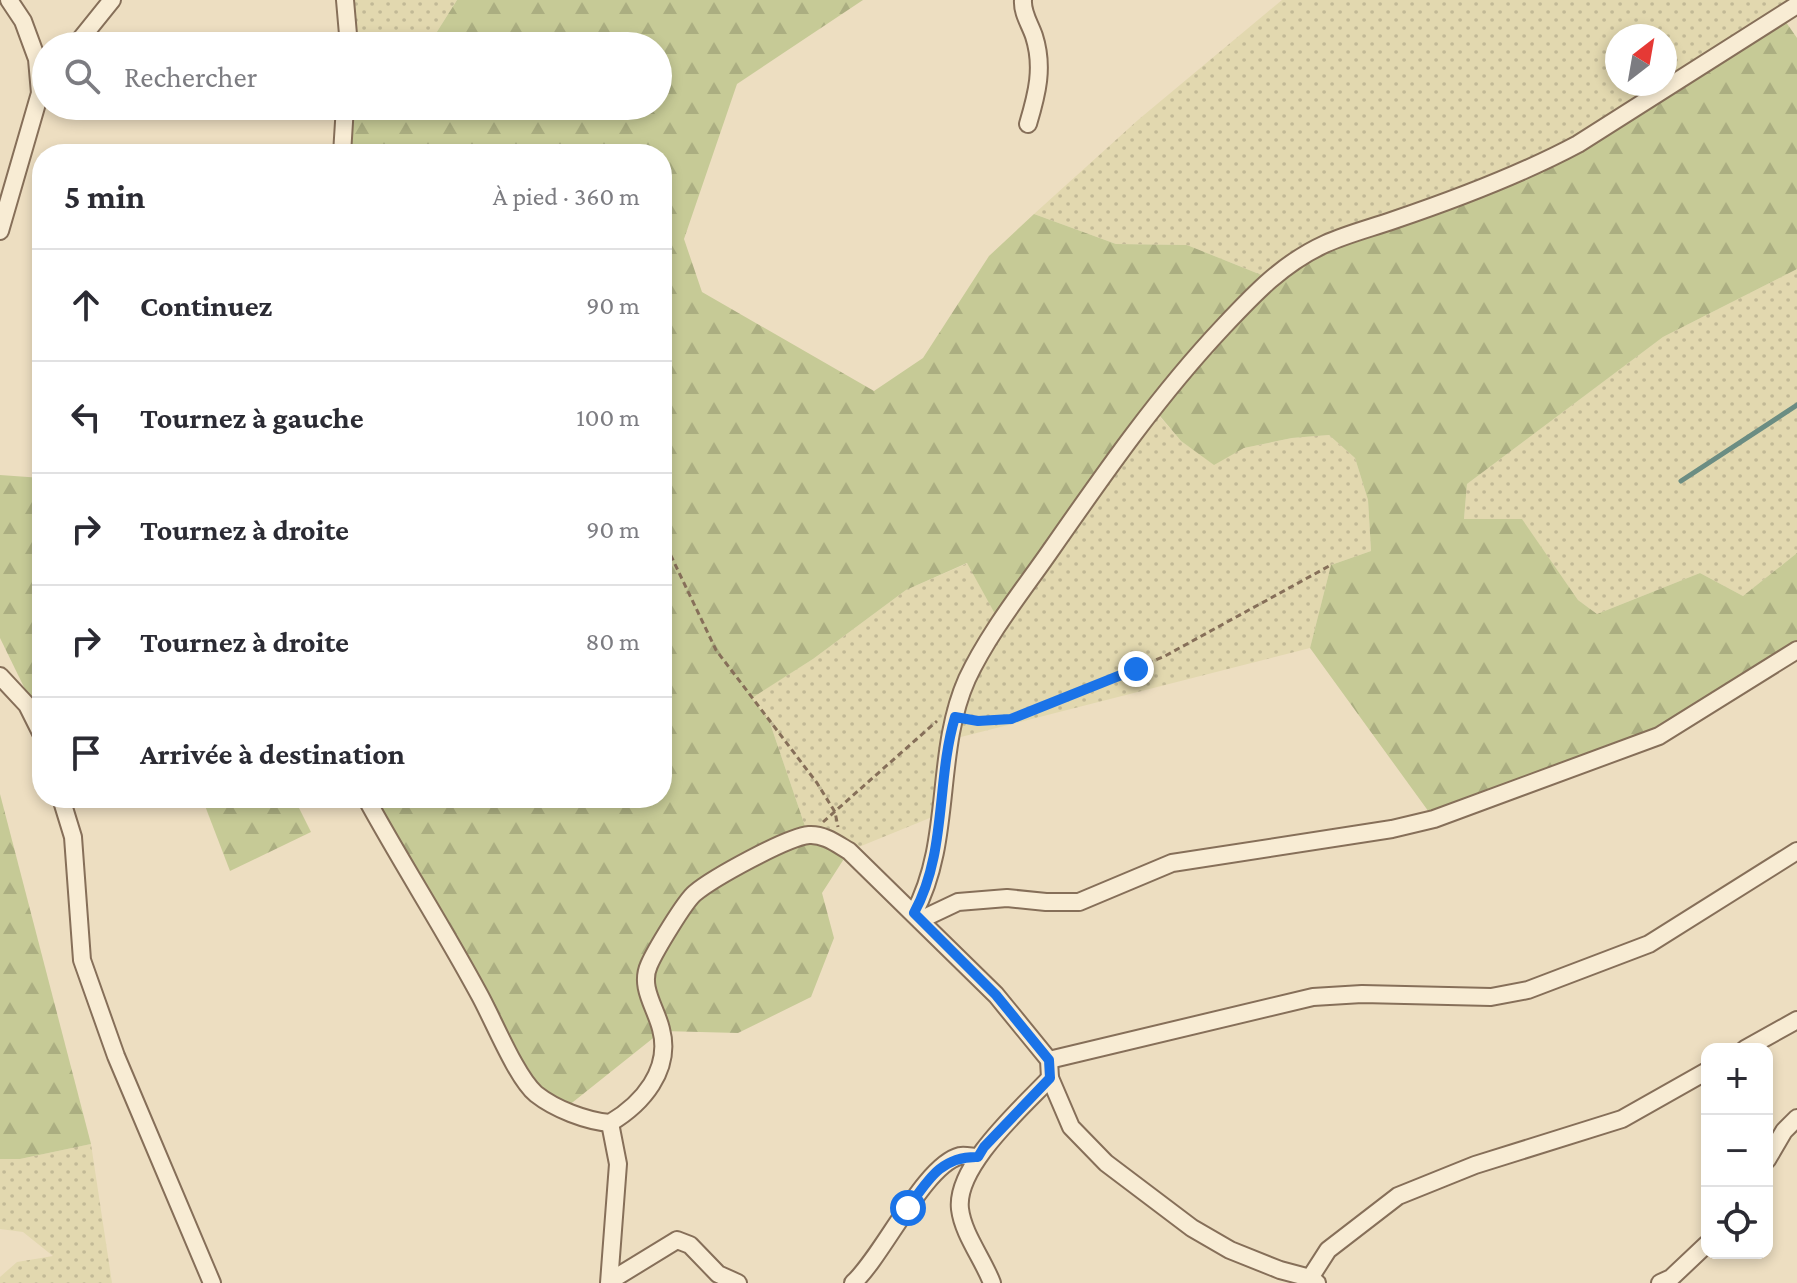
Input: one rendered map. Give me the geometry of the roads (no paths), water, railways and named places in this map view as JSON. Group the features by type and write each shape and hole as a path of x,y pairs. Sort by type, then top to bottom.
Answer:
{"street":[{"path":"9,0 23,21 32,44"},
{"path":"86,32 112,0"},
{"path":"345,0 348,32"},
{"path":"1023,0 1022,7 1041,65 1028,124"},
{"path":"917,917 942,813 943,777 949,740 967,679 1000,623 1132,434 1207,344 1269,278 1324,244 1396,220 1548,160 1797,5"},
{"path":"0,231 34,120"},
{"path":"343,144 344,120"},
{"path":"917,917 958,902 1007,898 1079,902 1172,863 1392,829 1434,819 1659,736 1797,650"},
{"path":"0,676 27,705 32,715"},
{"path":"64,808 73,837 82,960 116,1056 212,1283"},
{"path":"371,808 399,859 443,928 501,1033 518,1072 536,1094 563,1110 610,1123"},
{"path":"610,1123 637,1103 657,1075 662,1058 662,1031 645,981 649,965 693,894 746,863 808,835 822,836 841,847 996,995 1049,1060 1050,1078 1071,1127 1106,1163 1192,1228 1230,1250 1314,1280 1328,1250 1398,1196 1475,1165 1622,1119 1701,1074"},
{"path":"1049,1060 1313,997 1362,994 1491,997 1528,990 1649,944 1797,851"},
{"path":"1756,1043 1797,1020"},
{"path":"992,1283 984,1261 963,1224 959,1206 968,1177 984,1147 1050,1078"},
{"path":"1773,1150 1784,1131 1797,1118"},
{"path":"609,1282 618,1164 610,1123"},
{"path":"853,1283 922,1189 945,1164 960,1156 978,1157"},
{"path":"609,1282 677,1240 690,1245 718,1274 738,1283"},
{"path":"1660,1283 1671,1278 1701,1250"}],"waterway":[{"path":"1681,481 1797,405"}]}
